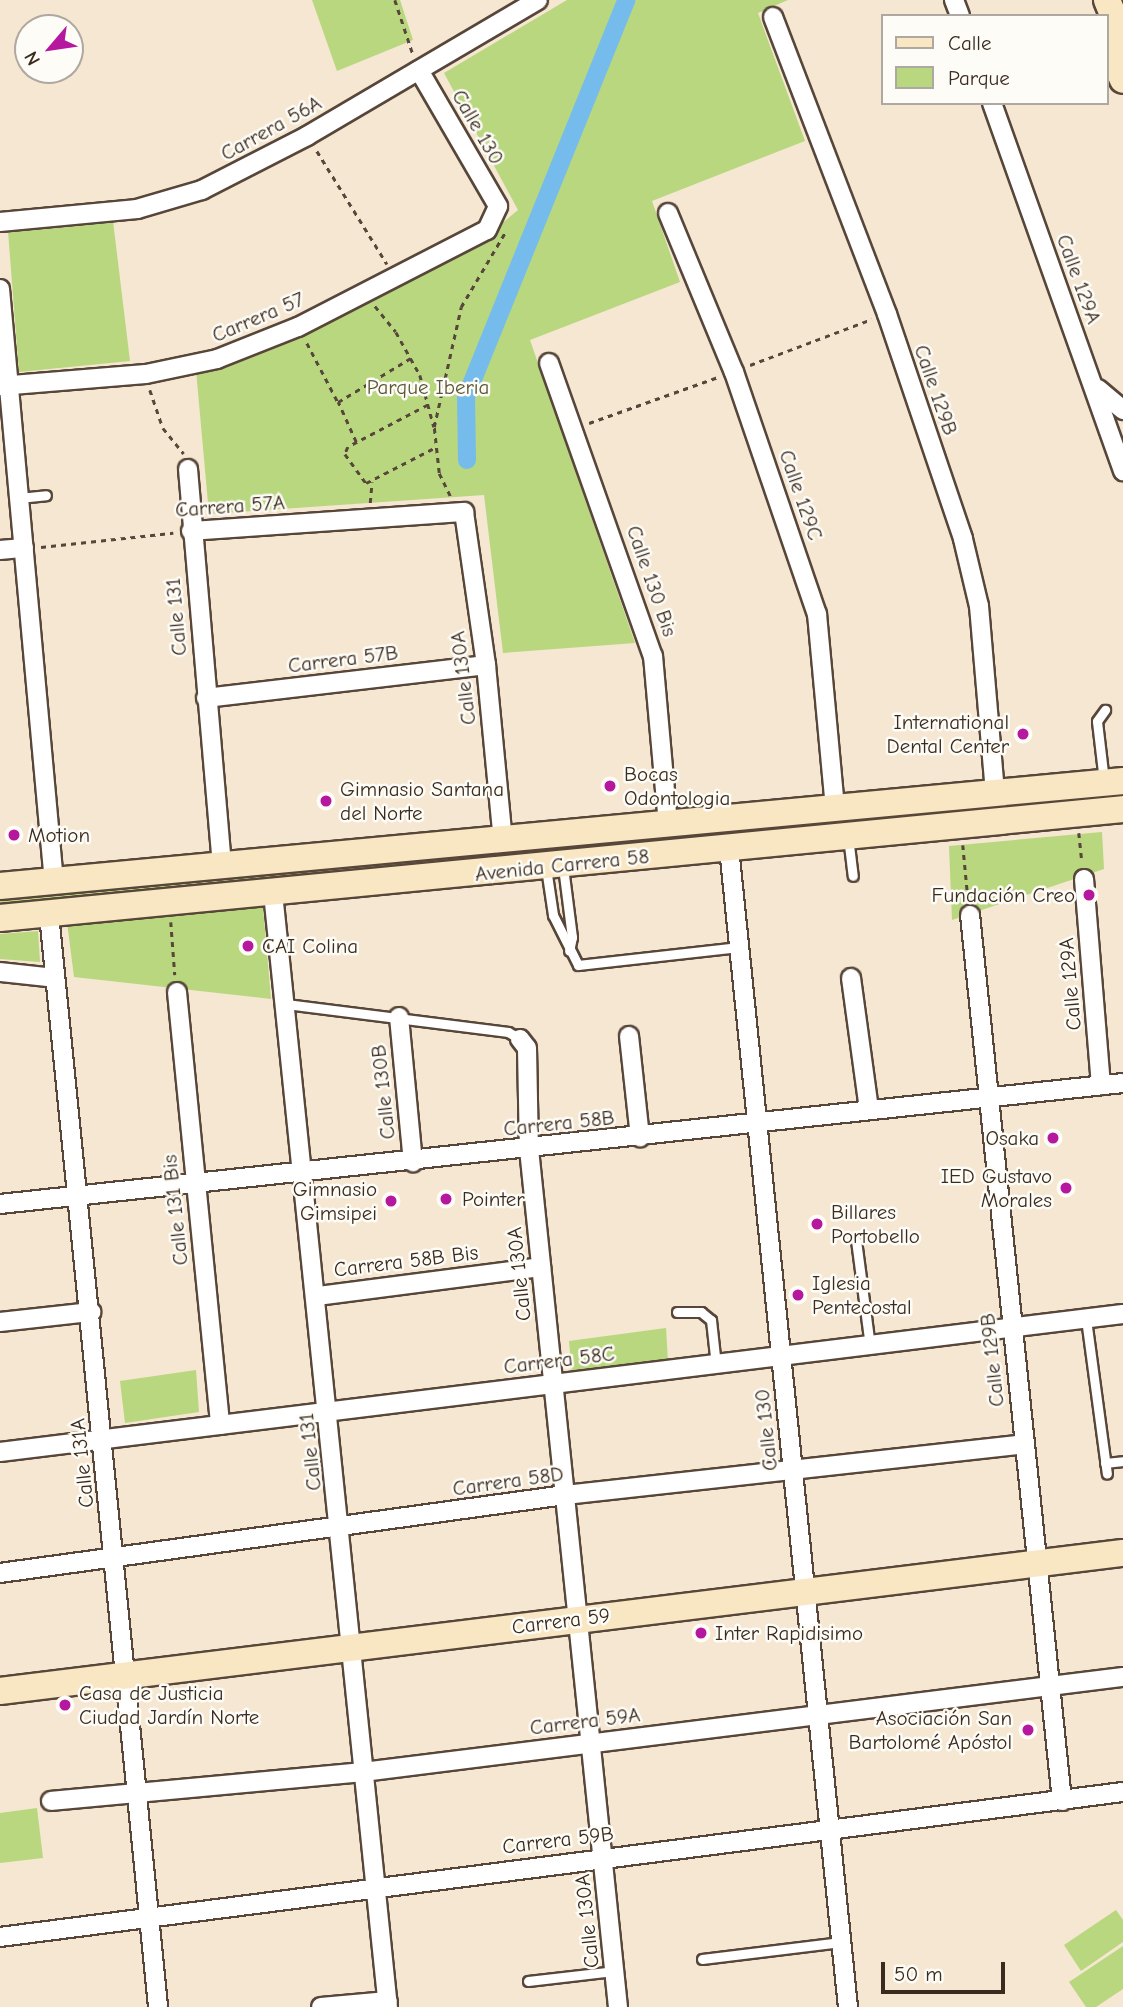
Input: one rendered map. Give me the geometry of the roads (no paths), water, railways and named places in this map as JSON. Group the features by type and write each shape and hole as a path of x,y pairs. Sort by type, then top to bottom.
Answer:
{"main road":[{"path":"1107,0 1118,55"},
{"name":"Avenida Carrera 58","path":"0,886 1114,782"},
{"name":"Avenida Carrera 58","path":"0,918 1123,809"},
{"name":"Carrera 59","path":"0,1691 1123,1553"}],"street":[{"name":"Carrera 56A","path":"0,222 141,208 202,190 307,136 538,0"},
{"name":"Calle 129B","path":"773,17 887,314 963,539 979,606 995,793"},
{"name":"Calle 130","path":"419,70 498,206"},
{"name":"Calle 129A","path":"993,105 1123,471"},
{"name":"Carrera 57","path":"4,385 146,374 217,359 298,327 487,230 498,206"},
{"name":"Calle 129C","path":"668,213 734,372 809,588 821,640 835,807"},
{"path":"0,289 4,385 19,498 54,882"},
{"name":"Calle 130 Bis","path":"549,363 576,428 653,656 668,824"},
{"path":"1090,377 1102,395 1123,410"},
{"name":"Calle 131","path":"188,469 191,531 222,867"},
{"name":"Carrera 57A","path":"191,531 464,512"},
{"name":"Calle 130A","path":"464,512 486,665 503,840"},
{"path":"0,550 24,548"},
{"name":"Carrera 57B","path":"206,698 486,665"},
{"name":"Calle 130","path":"729,848 848,2007"},
{"name":"Calle 129A","path":"1084,879 1101,1086"},
{"name":"Calle 131","path":"273,893 318,1296 388,2004"},
{"name":"Calle 131A","path":"49,914 80,1196 158,2007"},
{"name":"Calle 129B","path":"970,915 1062,1801"},
{"path":"0,972 55,978"},
{"path":"851,978 869,1110"},
{"name":"Calle 131 Bis","path":"177,992 220,1424"},
{"name":"Calle 130B","path":"399,1017 413,1162"},
{"path":"629,1036 640,1137"},
{"name":"Calle 130A","path":"520,1039 527,1048 529,1149 618,2007"},
{"name":"Carrera 58B","path":"0,1204 305,1174 1123,1083"},
{"name":"Carrera 58B Bis","path":"318,1296 541,1266"},
{"path":"0,1322 91,1312"},
{"name":"Carrera 58C","path":"0,1452 1123,1314"},
{"name":"Carrera 58D","path":"0,1573 565,1495 1024,1444"},
{"name":"Carrera 59A","path":"51,1801 363,1772 1123,1677"},
{"name":"Carrera 59B","path":"0,1937 149,1915 1123,1792"},
{"path":"321,2007 388,2004"}],"lane":[{"path":"19,498 46,495"},
{"path":"1105,710 1097,721 1114,782"},
{"path":"848,836 853,876"},
{"path":"554,865 553,915 578,965 586,967 739,947"},
{"path":"554,865 572,937 569,951"},
{"path":"286,1004 508,1032 520,1039"},
{"path":"856,1240 870,1347"},
{"path":"677,1312 701,1312 711,1320 716,1365"},
{"path":"1086,1319 1107,1474"},
{"path":"1105,1462 1123,1461"},
{"path":"702,1959 841,1942"},
{"path":"528,1981 615,1971"}],"waterway":[{"path":"467,460 466,397 626,0"}],"place":[{"name":"International Dental Center","path":"1023,734"},
{"name":"Bocas Odontologia","path":"610,786"},
{"name":"Gimnasio Santana del Norte","path":"326,801"},
{"name":"Motion","path":"14,835"},
{"name":"Fundación Creo","path":"1089,895"},
{"name":"CAI Colina","path":"248,946"},
{"name":"Osaka","path":"1053,1138"},
{"name":"IED Gustavo Morales","path":"1066,1188"},
{"name":"Pointer","path":"446,1199"},
{"name":"Gimnasio Gimsipei","path":"391,1201"},
{"name":"Billares Portobello","path":"817,1224"},
{"name":"Iglesia Pentecostal","path":"798,1295"},
{"name":"Inter Rapidisimo","path":"701,1633"},
{"name":"Casa de Justicia Ciudad Jardín Norte","path":"65,1705"},
{"name":"Asociación San Bartolomé Apóstol","path":"1028,1730"}],"park label":[{"name":"Parque Iberia","path":"428,387"}]}
